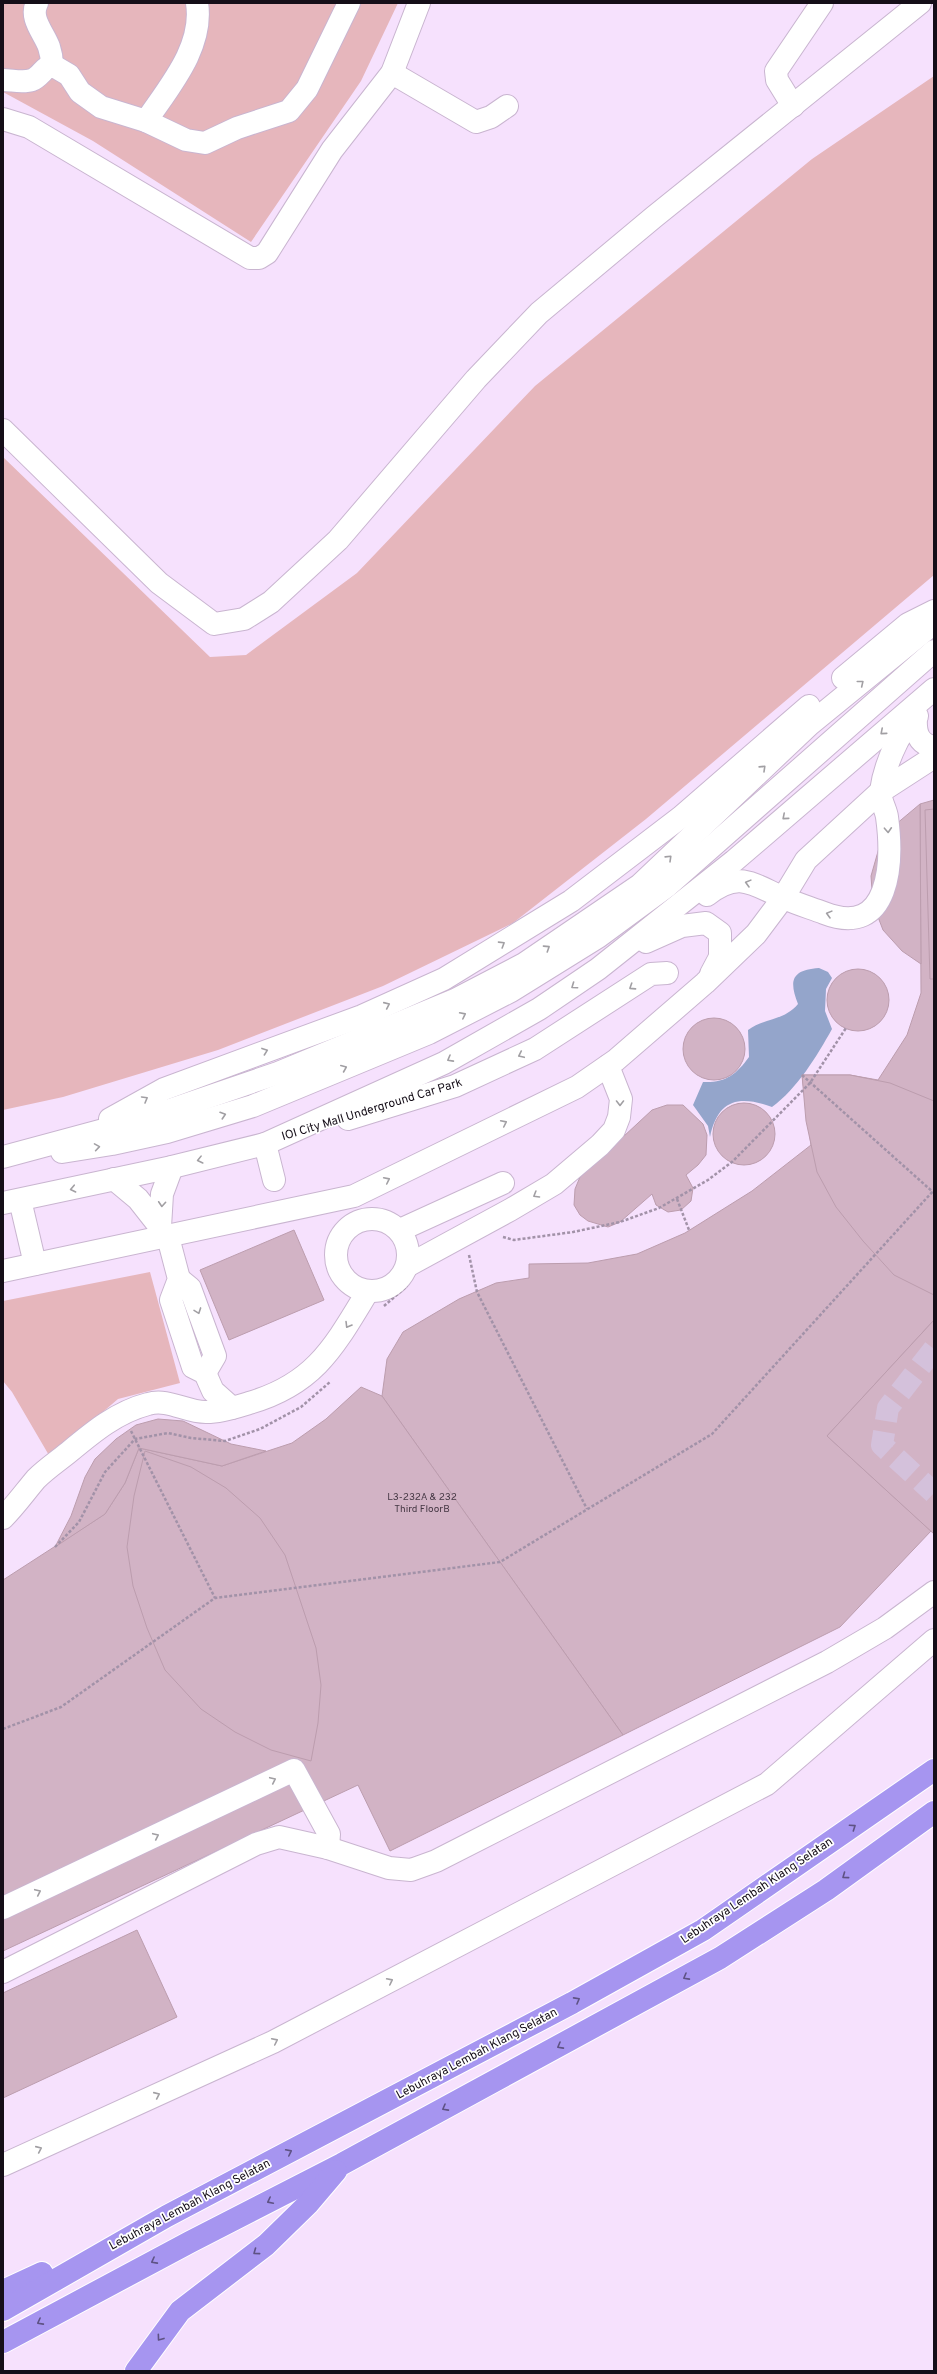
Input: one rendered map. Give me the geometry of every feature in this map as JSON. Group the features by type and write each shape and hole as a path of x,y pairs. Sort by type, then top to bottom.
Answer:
{"highway":[{"name":"Lebuhraya Lembah Klang Selatan","path":"3,2310 167,2216 572,2003 703,1930 934,1770"},
{"path":"3,2342 190,2242 342,2164 720,1958 826,1890 934,1812"},
{"path":"910,1829 934,1820"},
{"path":"136,2371 180,2311 266,2245 308,2204 342,2164"},
{"path":"3,2291 167,2216"}],"street":[{"path":"37,3 34,8 38,26 49,45 52,65"},
{"path":"146,121 180,70 189,52 199,16 198,3"},
{"path":"52,65 69,75 80,92 101,107 146,121 186,140 205,143 237,128 289,111 308,89 349,3"},
{"path":"3,118 29,127 250,258 259,258 268,253 332,150 392,73 418,3"},
{"path":"794,106 777,80 776,71 822,3"},
{"path":"3,430 159,583 214,624 244,619 271,602 338,540 476,379 539,313 654,216 794,106 920,3"},
{"path":"3,80 21,82 33,80 48,66 52,65"},
{"path":"392,73 476,122 491,117 507,106"},
{"path":"87,1133 164,1089 362,1016 444,979 571,901 681,817 758,748 908,624 934,611"},
{"path":"3,1157 144,1118 278,1073 455,1000 524,964 640,885 809,725 934,623"},
{"path":"3,1161 118,1143 175,1130 253,1106 429,1033 511,991 598,937 666,887 934,651"},
{"path":"35,1264 12,1201 172,1167 264,1144 444,1063 539,1009 598,969 734,861 934,689"},
{"path":"658,935 721,884 741,881 766,888 783,898 827,915 847,919 867,914 883,896 890,866 887,816 880,792 897,741 934,697"},
{"path":"916,717 916,729 920,739 926,746 934,747"},
{"path":"3,1271 168,1237 360,1194 576,1087 608,1066 705,983 756,934 783,898 806,860 880,792 934,757"},
{"path":"598,969 658,935 682,926 706,923 720,933 720,957 705,983"},
{"name":"IOI City Mall Underground Car Park","path":"264,1144 456,1086 535,1049 651,974 667,973"},
{"path":"403,1278 409,1253 403,1236 384,1221 366,1219 355,1222 339,1239 336,1250 336,1262 340,1273 347,1282 356,1288 368,1291 380,1290 403,1278 554,1184 600,1145 614,1130 619,1117 621,1099 608,1066"},
{"path":"264,1144 274,1180"},
{"path":"114,1179 138,1199 160,1227 162,1194 172,1167"},
{"path":"403,1236 505,1189"},
{"path":"360,1194 366,1219"},
{"path":"168,1237 179,1279 190,1288 215,1356 205,1373 213,1390 232,1408"},
{"path":"3,1518 49,1467 97,1428 122,1414 149,1403 174,1404 193,1411 207,1412 232,1408 267,1398 310,1373 336,1345 368,1291"},
{"path":"3,1972 256,1844 279,1837 328,1848 388,1868 411,1870 436,1861 827,1662 885,1628 934,1592"},
{"path":"3,2165 273,2042 767,1784 934,1640"},
{"path":"3,1908 294,1770 329,1834 328,1848"}],"path":[{"path":"498,1236 514,1240 573,1232 620,1222 676,1199 708,1180 732,1162 810,1083 846,1028"},
{"path":"3,1729 61,1707 215,1598 500,1562 712,1434 933,1191 802,1075"},
{"path":"676,1199 689,1230"},
{"path":"462,1255 468,1252 477,1292 587,1510"},
{"path":"122,1414 215,1598"}],"shaded area":[{"path":"3,3 398,3 361,81 251,242 93,141 3,92"},
{"path":"934,76 934,575 646,819 513,923 383,986 218,1050 63,1097 3,1110 3,457 210,657 246,655 357,573 535,386 812,159"},
{"path":"150,1272 180,1383 118,1399 50,1457 12,1392 3,1381 3,1301"}],"water":[{"path":"819,968 828,972 832,978 826,989 825,1011 832,1029 813,1061 790,1091 772,1107 750,1101 740,1101 732,1103 724,1108 718,1115 710,1137 708,1126 693,1105 703,1082 718,1081 735,1073 749,1057 748,1030 761,1023 787,1014 792,1010 798,1004 793,983 795,978 803,971"}],"building":[{"path":"934,800 934,1320 827,1436 931,1531 840,1627 623,1735 382,1396 387,1359 403,1332 459,1299 496,1283 529,1278 529,1264 588,1263 637,1254 685,1233 752,1191 811,1145 802,1075 850,1075 878,1080 907,1035 921,993 920,804"},
{"path":"920,804 921,964 902,951 883,930 873,904 871,876 879,848 895,825"},
{"path":"934,809 934,979 930,979 925,810"},
{"path":"858,969 870,972 880,978 886,988 889,1000 886,1012 880,1022 870,1028 858,1031 846,1028 836,1022 830,1012 827,1000 830,988 836,978 846,972"},
{"path":"714,1018 726,1021 736,1027 742,1037 745,1049 742,1061 736,1071 726,1077 714,1080 702,1077 692,1071 686,1061 683,1049 686,1037 692,1027 702,1021"},
{"path":"802,1075 850,1075 890,1083 934,1101 934,1295 894,1275 863,1241 836,1207 817,1172 806,1121"},
{"path":"744,1103 756,1106 766,1112 772,1122 775,1134 772,1146 766,1156 756,1162 744,1165 732,1162 722,1156 716,1146 713,1134 716,1122 722,1112 732,1106"},
{"path":"667,1105 683,1105 703,1124 707,1135 706,1155 698,1165 686,1175 693,1188 691,1201 681,1210 668,1212 656,1205 652,1194 620,1222 608,1227 588,1221 580,1215 574,1205 575,1189 580,1177 652,1110"},
{"path":"294,1230 324,1300 229,1340 200,1270"},
{"path":"934,1320 934,1534 827,1436"},
{"path":"361,1387 382,1396 623,1735 390,1851 358,1785 3,1951 3,1580 105,1514 125,1483 139,1448 222,1466 292,1443 326,1419"},
{"path":"158,1419 183,1421 231,1444 266,1451 222,1466 139,1448 125,1483 105,1514 55,1547 71,1516 85,1477 95,1459 116,1439 136,1425"},
{"path":"145,1451 191,1467 226,1488 260,1518 285,1555 316,1648 321,1685 318,1723 311,1761 271,1750 235,1732 201,1709 165,1670 147,1628 133,1586 127,1547 134,1496"},
{"path":"137,1930 177,2017 3,2098 3,1993"}],"tunnel":[{"path":"934,1349 888,1408 882,1445 934,1493"}]}
